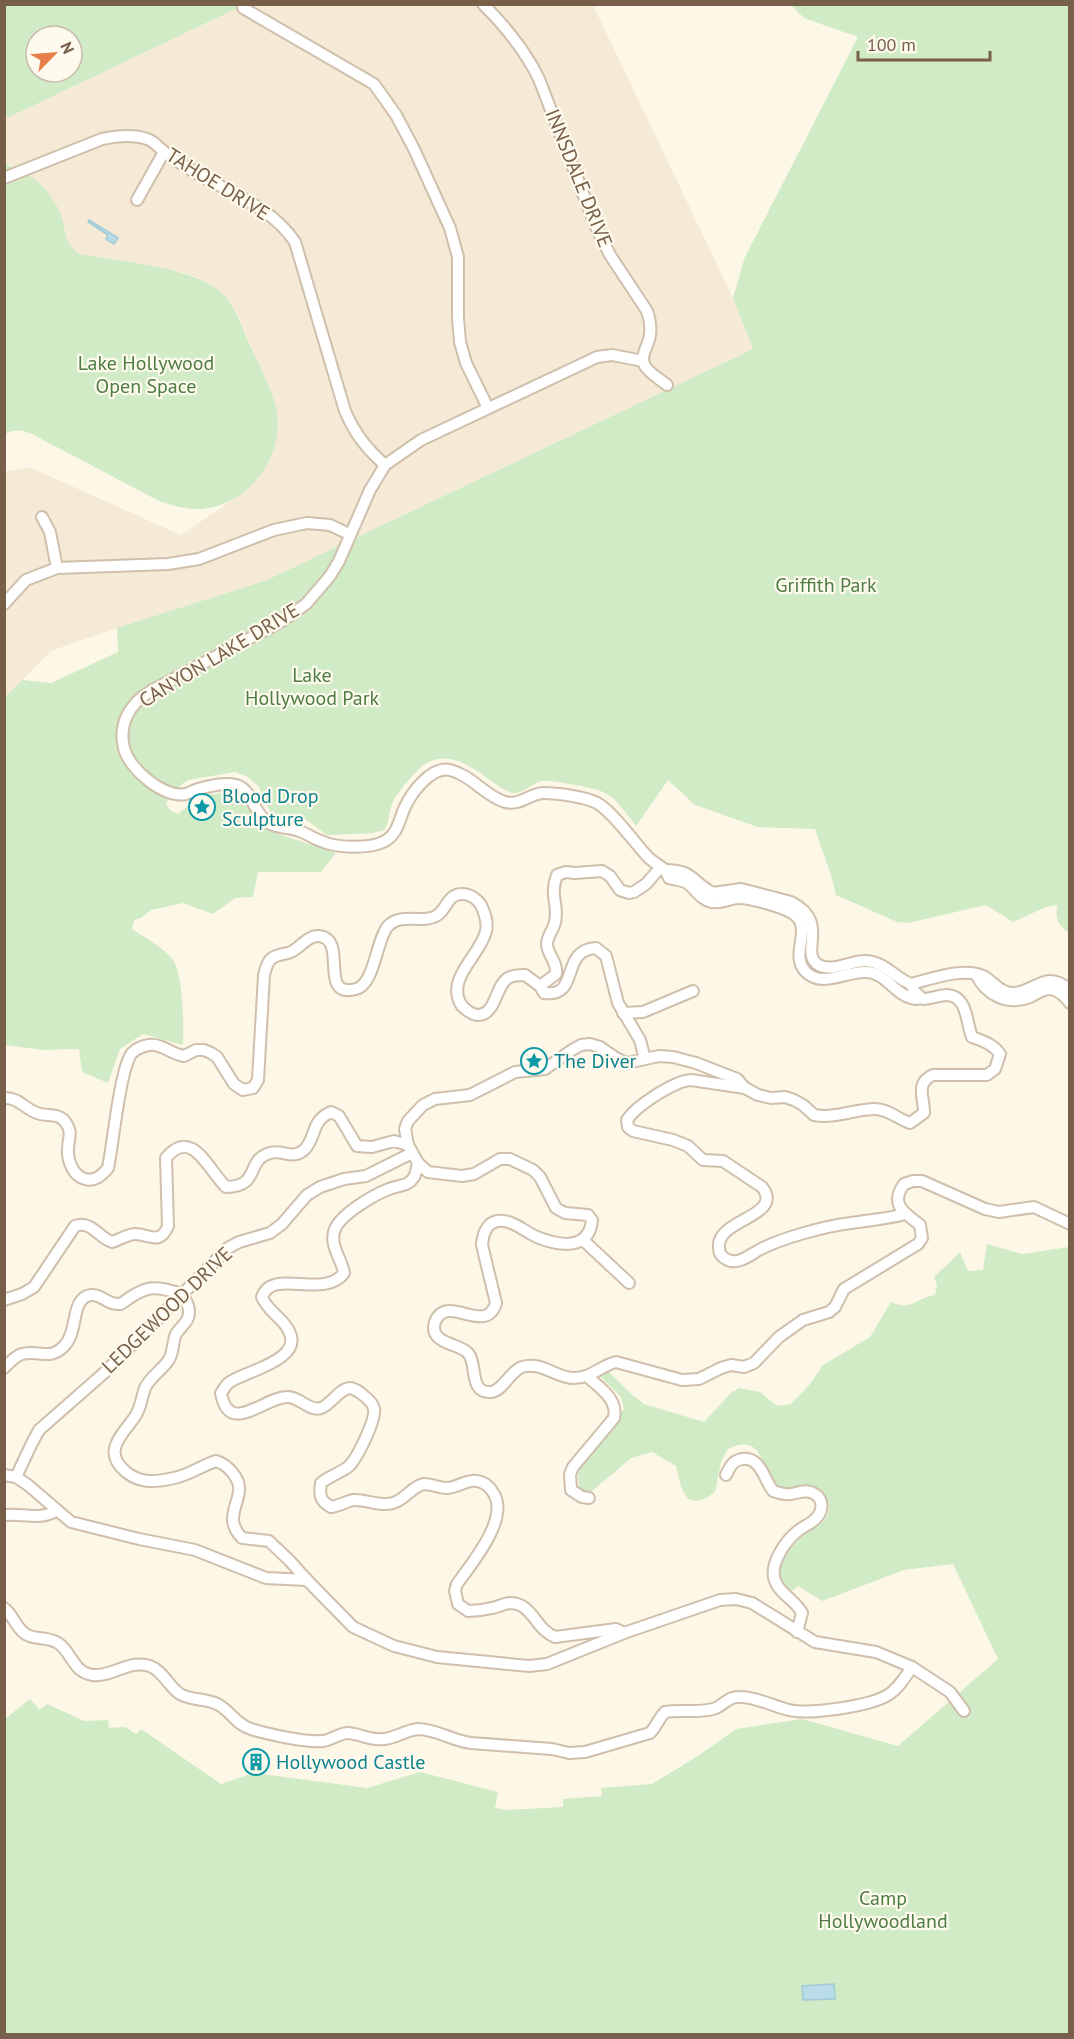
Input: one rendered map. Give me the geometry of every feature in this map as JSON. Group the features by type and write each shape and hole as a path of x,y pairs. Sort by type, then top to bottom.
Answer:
{"street":[{"name":"INNSDALE DRIVE","path":"483,4 511,34 528,57 539,79 596,227 610,255 647,311 650,321 650,337 643,361"},
{"path":"243,8 374,84 396,115 414,149 453,238 458,256 460,342 466,363 488,408"},
{"name":"TAHOE DRIVE","path":"5,178 102,140 118,136 145,138 193,171 263,209 288,231 299,252 345,411 367,449 385,465"},
{"path":"137,200 164,152"},
{"name":"CANYON LAKE DRIVE","path":"643,361 612,355 597,357 421,440 385,465 370,490 330,576 320,590 299,610 273,626 151,691 137,701 126,717 122,737 132,766 152,782 172,792 182,794 218,786 238,785 245,791 260,816 271,825 294,829 321,842 336,846 375,844 386,841 394,833 409,800 427,779 437,771 448,770 459,774 498,799 510,803 542,793 593,801 604,808 650,859 662,869"},
{"path":"643,361 646,368 667,385"},
{"path":"42,517 50,532 57,568"},
{"path":"4,604 26,580 57,568 168,564 198,559 274,530 307,524 330,525 349,534"},
{"path":"540,986 556,974 556,964 547,944 555,924 556,913 553,898 557,875 566,872 603,871 610,876 620,890 629,893 646,884 662,869 669,878 686,883 699,896 710,902 741,898 793,913 800,921 803,934 799,949 800,963 809,975 822,979 867,972 902,983 920,997 927,999 946,995 956,998 963,1004 972,1037 996,1048 1000,1054 999,1062 995,1069 987,1075 933,1075 925,1079 921,1093 924,1113 910,1123 898,1119 889,1112 875,1109 832,1116 814,1115 803,1105 785,1097 771,1098 758,1095 745,1088 691,1080 682,1080 674,1084 627,1120 628,1126 633,1131 673,1140 688,1146 704,1160 723,1161 766,1192 767,1199 764,1206 726,1230 720,1238 718,1245 720,1253 733,1262 771,1244 830,1226 905,1215"},
{"path":"4,1098 14,1098 33,1112 58,1115 65,1120 71,1131 68,1148 74,1172 83,1179 92,1180 101,1176 108,1168 122,1084 132,1053 142,1046 151,1044 184,1056 196,1050 204,1050 218,1057 234,1084 243,1090 253,1088 258,1080 264,975 272,957 294,951 311,938 320,936 329,941 333,947 333,975 338,985 344,989 359,988 365,983 389,925 400,919 428,919 436,916 452,897 461,893 479,902 487,924 485,934 459,983 461,1004 467,1011 477,1015 485,1013 509,976 525,975 540,986 544,993 560,992 570,978 575,958 582,951 596,948 606,956 618,1003 640,1040 645,1059"},
{"path":"902,983 962,972 984,976 1005,992 1022,992 1049,981 1061,984 1070,990"},
{"path":"976,974 987,991 1009,1001 1052,990 1065,996 1070,1003"},
{"path":"902,983 912,999 920,997"},
{"path":"623,1013 643,1012 693,991"},
{"path":"624,1633 616,1629 555,1637 546,1634 533,1615 526,1608 518,1605 510,1603 489,1609 468,1611 458,1604 455,1591 458,1584 496,1521 497,1501 494,1492 487,1485 477,1481 469,1481 449,1488 425,1484 392,1504 351,1500 331,1507 324,1503 320,1498 321,1483 349,1466 373,1420 374,1409 370,1401 361,1393 351,1388 343,1391 321,1408 313,1408 297,1398 288,1396 278,1398 244,1414 237,1414 227,1409 221,1393 230,1382 278,1360 286,1353 290,1344 290,1332 266,1307 262,1297 265,1290 274,1284 322,1285 340,1278 344,1273 343,1265 334,1239 334,1231 340,1221 377,1195 392,1188 404,1186 414,1177 413,1154 405,1129 408,1121 423,1105 435,1100 470,1095 515,1072 545,1069 581,1045 590,1044 600,1047 627,1063 659,1056 696,1063 737,1079 745,1088"},
{"path":"4,1300 34,1287 75,1226 88,1225 103,1238 112,1242 133,1234 152,1238 160,1237 168,1226 166,1158 180,1146 194,1149 226,1187 238,1187 247,1182 257,1162 267,1153 289,1155 304,1150 321,1117 331,1112 339,1116 357,1146 372,1147 394,1141 413,1154 428,1172 462,1176 474,1174 500,1159 518,1162 540,1177 556,1208 565,1212 588,1215 592,1220 583,1240 575,1244 546,1240 504,1221 494,1222 487,1227 482,1245 496,1303 494,1310 482,1317 454,1311 445,1312 435,1321 438,1337 444,1342 466,1350 473,1362 475,1382 484,1391 498,1390 519,1368 533,1364 560,1376 572,1378 588,1377 608,1364 616,1362 690,1381 731,1365 744,1367 754,1363 779,1337 803,1320 830,1312 844,1289 918,1244 922,1238 920,1225 905,1215 899,1207 898,1198 904,1184 913,1181 922,1181 986,1209 999,1212 1034,1207 1070,1224"},
{"name":"LEDGEWOOD DRIVE","path":"16,1477 39,1430 104,1373 228,1248 239,1242 270,1233 282,1224 307,1195 320,1187 344,1179 366,1176 413,1154"},
{"path":"583,1240 629,1283"},
{"path":"4,1368 22,1353 49,1355 67,1343 75,1326 77,1305 83,1297 93,1294 112,1304 121,1304 139,1291 151,1288 182,1294 189,1307 188,1319 175,1336 170,1359 145,1387 141,1407 120,1436 115,1447 115,1459 123,1470 135,1479 148,1482 177,1478 216,1461 222,1463 237,1478 240,1491 233,1520 235,1530 242,1538 269,1542 353,1626 394,1646 437,1657 529,1666 547,1664 624,1633 720,1600 736,1599 752,1603 815,1642 876,1652 912,1667 950,1692 964,1712"},
{"path":"588,1377 613,1400 616,1409 614,1418 573,1467 570,1474 571,1490 582,1497 589,1498"},
{"path":"726,1475 731,1464 744,1458 750,1459 756,1462 773,1491 789,1495 808,1491 815,1493 820,1499 822,1507 819,1515 813,1522 798,1530 780,1553 774,1566 777,1585 802,1613 797,1632"},
{"path":"4,1475 16,1477 71,1522 82,1526 195,1550 266,1578 307,1580"},
{"path":"4,1515 43,1516 50,1515 57,1510"},
{"path":"4,1608 13,1617 20,1630 27,1635 56,1641 64,1647 77,1668 85,1673 94,1676 129,1665 150,1666 157,1670 181,1695 218,1704 238,1722 250,1729 314,1741 325,1741 343,1733 374,1740 386,1739 421,1729 471,1743 552,1749 569,1753 585,1752 650,1732 657,1726 659,1718 665,1712 715,1708 737,1696 761,1700 790,1710 820,1710 875,1701 889,1695 902,1683 912,1667"}],"shaded area":[{"path":"244,5 593,5 733,298 753,349 267,580 51,651 5,698 4,472 29,467 181,535 247,490 270,460 278,429 272,394 237,314 218,289 202,279 184,273 80,254 70,248 65,239 65,229 14,167 5,165 5,119 78,84 84,84 84,81"}],"green space":[{"path":"5,5 244,5 84,81 84,24 24,24 24,84 78,84 5,119"},
{"name":"Griffith Park","path":"791,5 1069,5 1069,933 1058,921 1056,913 1058,905 1046,907 1013,922 986,905 908,923 897,922 836,895 815,829 758,827 695,805 668,780 636,826 615,800 594,789 545,781 513,793 464,764 455,760 437,759 423,766 402,788 392,804 384,830 373,833 327,835 302,817 281,817 270,812 259,787 248,777 235,772 188,780 166,803 170,810 178,814 202,795 234,792 244,799 259,824 275,833 336,853 321,872 258,872 253,897 235,898 213,914 183,903 151,910 141,918 134,920 132,929 164,951 176,967 182,1001 183,1045 143,1034 120,1049 108,1083 82,1072 79,1049 44,1050 5,1045 4,698 22,680 51,683 118,652 117,628 267,580 753,349 733,298 745,257 858,37 804,18"},
{"name":"Lake Hollywood Open Space","path":"5,165 31,176 51,196 60,213 67,240 80,254 188,275 216,288 228,300 266,379 277,413 278,431 274,448 258,479 245,491 230,501 214,507 196,509 178,507 161,502 32,434 12,431 5,434"},
{"name":"Camp Hollywoodland","path":"987,1244 1022,1254 1069,1247 1069,2034 5,2034 5,1719 30,1699 40,1710 47,1704 84,1721 108,1720 109,1728 125,1727 136,1734 141,1729 221,1784 254,1773 367,1788 420,1772 498,1792 495,1808 507,1810 563,1807 563,1799 602,1796 601,1788 652,1784 736,1729 802,1719 898,1746 998,1659 953,1564 904,1570 822,1601 798,1586 789,1593 782,1587 779,1579 781,1564 797,1542 823,1521 828,1513 828,1503 822,1493 810,1485 788,1489 778,1487 772,1481 756,1450 750,1445 728,1449 721,1462 715,1492 697,1501 686,1496 676,1466 652,1452 631,1458 588,1493 579,1488 578,1474 619,1417 620,1411 624,1410 621,1397 600,1376 607,1370 644,1404 704,1422 738,1388 760,1392 777,1406 791,1404 810,1384 823,1365 870,1337 891,1302 898,1305 909,1305 935,1295 937,1285 934,1277 960,1252 968,1271 983,1270"}],"water":[{"path":"89,220 118,238 114,244 106,239 108,235 88,222"},
{"path":"834,1984 835,1999 803,2000 802,1986"}],"place":[{"name":"Blood Drop Sculpture","path":"202,807"},
{"name":"The Diver","path":"534,1061"},
{"name":"Hollywood Castle","path":"256,1762"}],"park label":[{"name":"Lake Hollywood Park","path":"312,686"}]}
